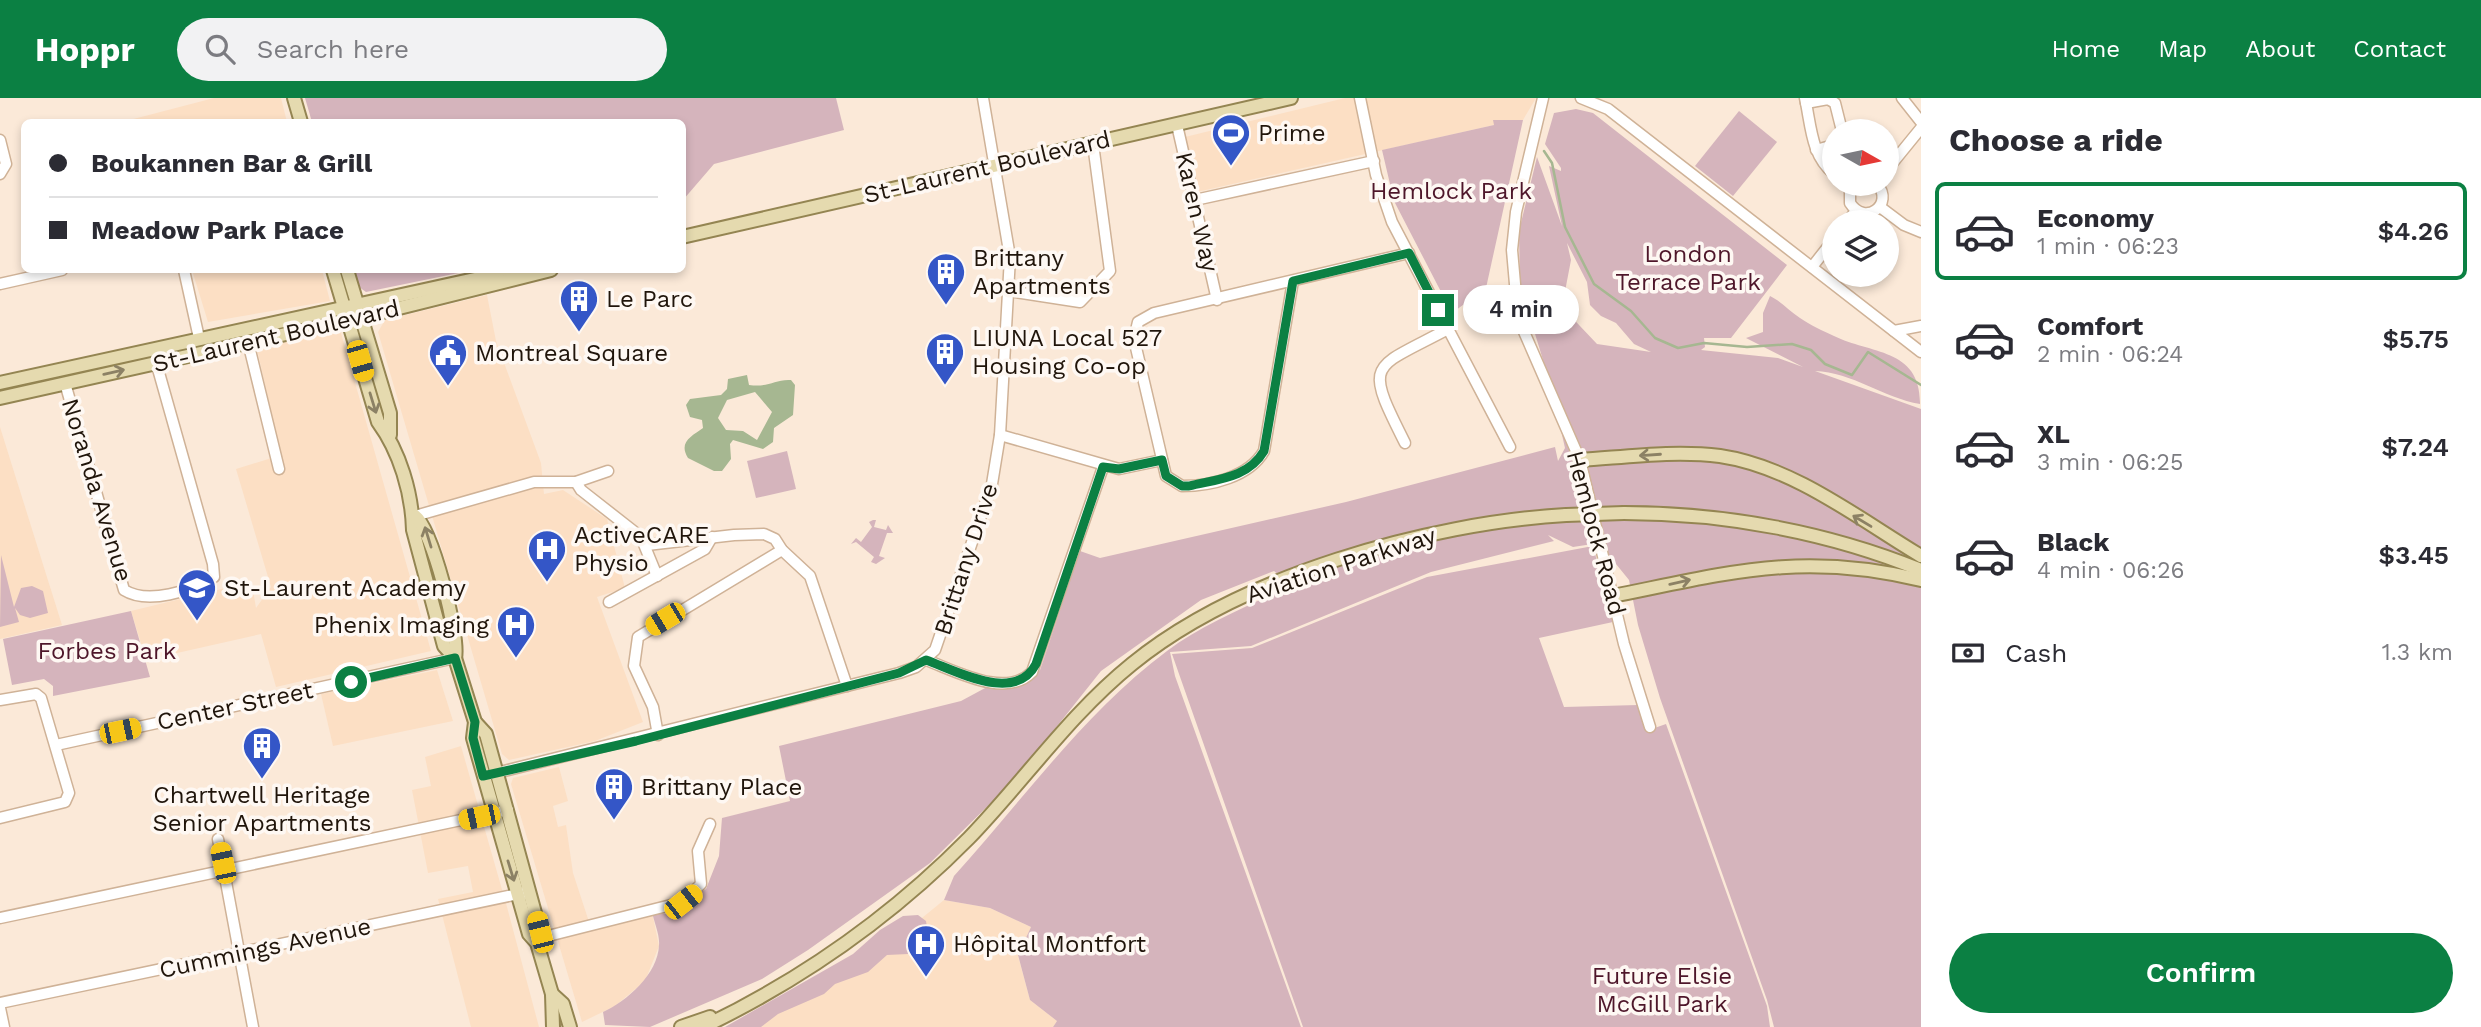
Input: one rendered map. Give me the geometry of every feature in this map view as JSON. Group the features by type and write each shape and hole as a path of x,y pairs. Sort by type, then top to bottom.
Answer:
{"main road":[{"path":"294,98 300,119"},
{"name":"St-Laurent Boulevard","path":"686,236 1291,98"},
{"path":"334,273 353,312 390,413 390,435 415,516 413,530 444,646 455,658 475,722 473,738 493,814 524,893"},
{"path":"347,273 353,312"},
{"name":"St-Laurent Boulevard","path":"444,291 506,273"},
{"name":"St-Laurent Boulevard","path":"0,398 248,342 353,312 536,273"},
{"name":"St-Laurent Boulevard","path":"0,383 199,338 353,312"},
{"path":"1580,460 1680,454 1720,457 1752,464 1800,483 1921,556"},
{"name":"Aviation Parkway","path":"703,1027 774,988 852,938 919,885 988,818 1096,698 1129,666 1184,627 1262,587 1384,547 1478,525 1566,514 1624,513 1708,517 1784,530 1847,545 1921,570"},
{"path":"1613,596 1713,574 1775,566 1851,567 1921,580"},
{"path":"475,722 486,734 508,810 529,934 537,943 552,994 553,1027"},
{"name":"Aviation Parkway","path":"681,1027 774,988"},
{"path":"552,994 563,1004 571,1026"}],"street":[{"name":"Brittany Drive","path":"483,776 899,673 926,660 938,644 992,484 1000,435 1009,291 1008,237 983,98"},
{"path":"1360,98 1374,161 1392,222 1510,447"},
{"name":"Hemlock Road","path":"1543,98 1516,212 1511,250 1518,318 1580,460 1631,671 1650,727"},
{"path":"1581,98 1608,109 1921,352"},
{"path":"1902,98 1921,122"},
{"path":"1822,162 1816,150 1805,100 1828,99 1835,103 1839,119"},
{"name":"Karen Way","path":"1177,125 1217,300"},
{"path":"1899,155 1921,128"},
{"path":"0,140 6,164 0,174"},
{"path":"1009,291 1080,302 1110,271 1093,144"},
{"path":"1816,150 1822,148"},
{"path":"1195,200 1374,161"},
{"path":"1876,210 1880,208 1883,196"},
{"path":"1880,208 1904,225 1921,232"},
{"path":"1293,281 1264,451 1256,465 1240,474 1182,486 1166,476 1134,339 1138,322 1154,313 1409,253"},
{"path":"1812,267 1822,254"},
{"path":"0,284 49,273"},
{"path":"185,273 199,338"},
{"path":"1894,331 1921,326"},
{"path":"1405,443 1379,392 1378,377 1387,362 1448,329"},
{"path":"248,342 279,469"},
{"name":"Noranda Avenue","path":"65,383 124,590 130,594 151,597 194,587 214,577 213,564 156,362"},
{"path":"1000,435 1103,467 1119,469 1162,460"},
{"path":"926,660 996,684 1009,684 1025,679 1036,664 1103,467"},
{"path":"415,516 534,482 576,482 608,471"},
{"path":"576,482 581,490 622,520 647,545 656,576"},
{"path":"647,545 764,534 775,539 782,550 810,576 847,686"},
{"path":"609,603 705,549 712,537"},
{"path":"658,734 653,707 634,666 635,645 646,631 782,550"},
{"name":"Center Street","path":"56,745 455,658"},
{"path":"0,700 36,694 41,698 69,793 65,802 0,818"},
{"path":"0,918 508,810"},
{"path":"537,943 552,935 683,902 701,884 698,851 710,824"},
{"path":"218,839 253,1027"},
{"name":"Cummings Avenue","path":"0,1006 524,893"},
{"path":"0,1006 4,1027"}],"shaded area":[{"path":"214,98 281,98 286,119 134,119"},
{"path":"1345,98 1536,98 1523,120 1494,120 1494,125 1197,192 1185,137"},
{"path":"193,273 323,273 330,301 208,322"},
{"path":"487,295 496,341 541,463 544,494 563,490 607,519 625,588 597,597 643,722 595,741 509,760 502,754 378,332 385,320"},
{"path":"339,326 431,651 276,687 261,634 146,660 131,611 230,587 232,594 253,590 256,608 271,587 236,469 281,455 257,349"},
{"path":"747,375 749,385 756,386 791,380 795,385 793,415 774,428 773,442 763,449 733,440 730,444 731,459 722,471 714,471 688,458 685,452 688,440 703,428 702,420 690,417 686,405 690,399 721,395 727,389 728,379","holes":["755,392 772,412 757,440 743,431 726,430 718,418 727,400"]},
{"path":"0,427 62,625 0,639"},
{"path":"437,670 453,721 333,746 321,694"},
{"path":"461,746 539,1027 471,1027 438,899 473,892 468,866 428,873 412,790 431,786 425,757"},
{"path":"559,767 568,801 553,806 558,827 566,825 573,873 591,928 652,912 659,946 645,981 615,1006 582,1022 511,784 513,778"},
{"name":"Hôpital Montfort","path":"944,900 990,908 1031,927 1018,956 1030,1000 1057,1021 1053,1027 749,1027 917,922"}],"green space":[{"path":"305,98 836,98 844,130 714,164 686,197 686,119 311,119"},
{"name":"London Terrace Park","path":"1576,109 1593,113 1787,265 1731,338 1704,338 1705,347 1701,350 1778,358 1803,367 1746,338 1763,332 1763,313 1770,296 1817,328 1903,363 1912,372 1918,386 1920,404 1855,380 1815,371 1921,409 1921,1027 1774,1027 1767,1000 1660,698 1638,625 1629,580 1599,543 1573,547 1548,535 1554,541 1431,572 1251,646 1170,652 1175,676 1301,1027 1053,1027 1057,1021 1030,1000 1018,955 1031,927 990,908 944,900 954,876 1055,758 1108,702 1137,675 1181,641 1290,585 1274,571 1201,600 1101,671 1015,779 930,863 808,950 762,979 650,1027 605,1025 603,1012 631,994 653,966 659,941 652,912 667,914 706,889 719,856 722,818 790,801 779,746 961,701 987,687 1013,688 1040,670 1080,551 1100,558 1346,502 1555,447 1558,461 1565,448 1551,386 1520,285 1519,231 1537,157 1562,226 1549,166 1561,171 1561,168 1545,144 1554,113","holes":["1567,243 1587,282 1590,305 1601,316 1616,323 1634,344 1651,352 1597,344 1562,307 1571,260"]},
{"path":"1739,111 1777,142 1733,196 1695,166"},
{"name":"Hemlock Park","path":"1493,120 1523,120 1486,288 1452,313 1394,201 1382,150 1494,125"},
{"path":"355,273 458,273 366,292 359,287"},
{"path":"787,451 796,489 756,498 747,461"},
{"path":"876,520 874,527 886,530 888,525 893,533 887,533 879,556 885,558 876,564 871,562 874,557 856,542 851,544 856,538 861,542 872,527 869,522"},
{"name":"Future Elsie McGill Park","path":"1593,546 1613,622 1539,638 1564,707 1638,705 1646,731 1666,724 1767,1006 1770,1027 1303,1027 1172,654 1252,648 1427,577"},
{"path":"1,555 14,607 21,588 32,586 43,591 48,613 30,618 20,615 15,608 19,622 0,627"},
{"name":"Forbes Park","path":"131,611 150,677 53,696 53,686 44,679 12,685 3,639"},
{"path":"918,915 926,921 929,939 925,948 915,947 908,954 887,955 868,972 835,984 824,994 778,1014 761,1027 725,1027 853,954 880,930 903,916"}],"waterway":[{"path":"1544,151 1552,163 1565,227 1594,284 1631,311 1655,338 1678,348 1704,343 1747,347 1792,344 1811,350 1825,364 1852,375 1868,352 1921,385"}],"place":[{"name":"Prime","path":"1231,167"},
{"name":"Brittany Apartments","path":"946,306"},
{"name":"Le Parc","path":"579,333"},
{"name":"LIUNA Local 527 Housing Co-op","path":"945,386"},
{"name":"Montreal Square","path":"448,387"},
{"name":"ActiveCARE Physio","path":"547,583"},
{"name":"St-Laurent Academy","path":"197,622"},
{"name":"Phenix Imaging","path":"516,659"},
{"name":"Chartwell Heritage Senior Apartments","path":"262,780"},
{"name":"Brittany Place","path":"614,821"},
{"name":"Hôpital Montfort","path":"926,978"}],"route":[{"path":"351,682 455,658 475,722 473,738 483,776 636,741 899,673 926,660 996,684 1016,683 1025,679 1036,664 1103,467 1119,469 1162,460 1166,476 1182,486 1189,486 1240,474 1256,465 1264,451 1293,281 1409,253 1438,310"}]}
